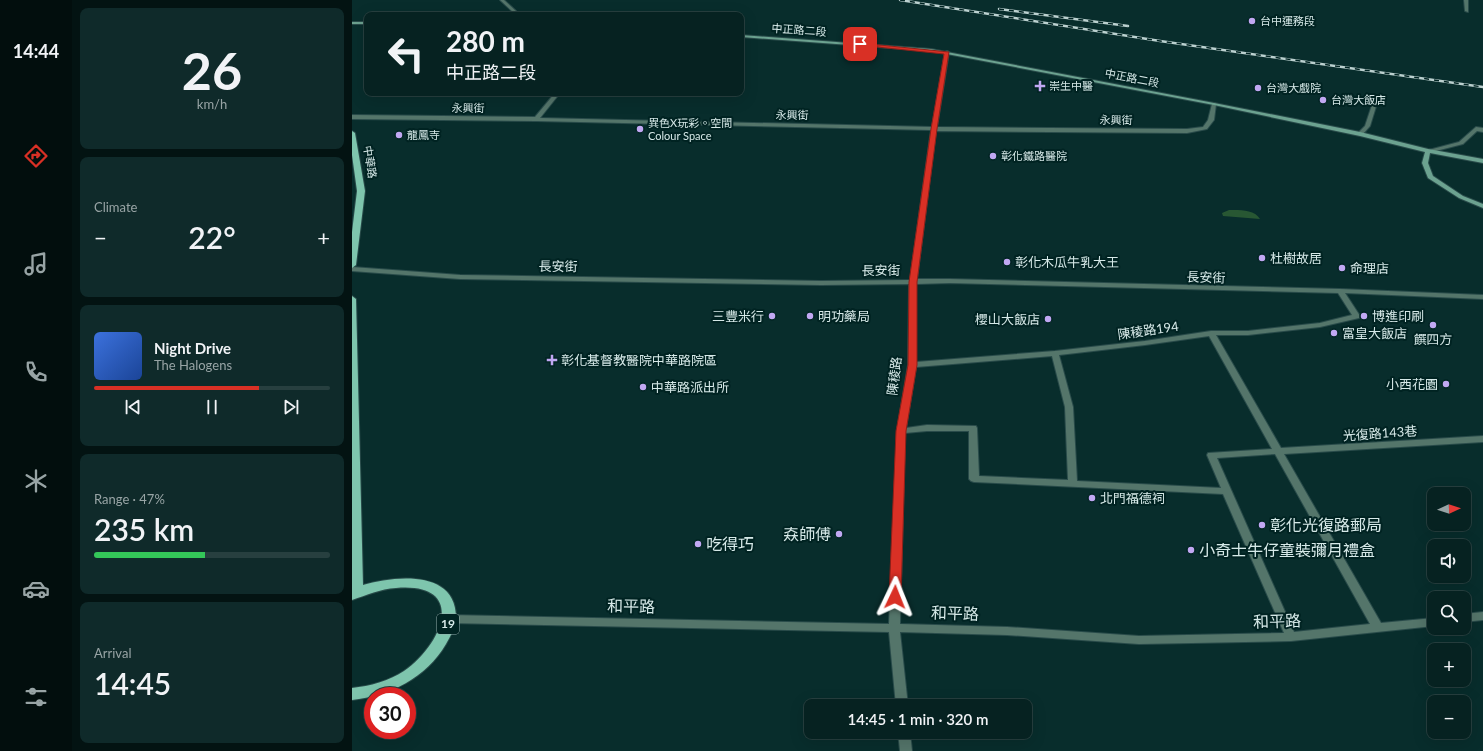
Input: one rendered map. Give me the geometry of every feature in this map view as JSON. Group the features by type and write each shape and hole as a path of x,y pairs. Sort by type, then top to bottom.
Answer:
{"main road":[{"name":"中華路","path":"352,133 361,192 352,265"},
{"name":"19","path":"352,299 355,594 388,584 406,582 426,585 441,594 448,605 449,619 443,638 429,656 403,679 382,687 352,694"}],"street":[{"path":"502,0 515,12"},
{"path":"1466,0 1467,11"},
{"path":"352,23 364,23"},
{"name":"中正路二段","path":"744,36 947,52 1214,104 1360,134 1428,151 1483,161"},
{"name":"陳稜路","path":"901,699 894,628 901,431 912,365 913,282 934,129 947,52"},
{"path":"536,119 555,96"},
{"path":"1360,134 1367,126 1376,100"},
{"name":"永興街","path":"352,117 536,119 934,129 1187,131 1205,128 1211,120 1214,104"},
{"path":"1483,130 1476,129 1461,144 1428,151 1425,163 1430,177 1461,197 1483,206"},
{"name":"長安街","path":"352,269 460,277 821,282 913,282 950,280 1256,290 1340,291 1483,297"},
{"name":"陳稜路194","path":"912,365 1055,353 1145,343 1211,333 1248,333 1320,325 1356,316 1340,291"},
{"path":"1211,333 1378,628"},
{"path":"1055,353 1069,407 1073,483"},
{"path":"901,431 927,428 973,428 974,479 1227,491 1291,637"},
{"name":"光復路143巷","path":"1227,491 1212,456 1279,453 1483,439"},
{"path":"1471,617 1483,616"},
{"name":"和平路","path":"449,619 1007,631 1139,640 1291,637 1427,623"},
{"path":"905,739 906,751"}],"green space":[{"path":"1229,210 1242,210 1254,213 1260,219 1223,216 1222,213"}],"railway":[{"path":"900,0 1160,41 1483,87"},
{"path":"999,9 1128,26"}],"place":[{"name":"台中運務段","path":"1252,21"},
{"name":"崇生中醫","path":"1040,86"},
{"name":"台灣大戲院","path":"1258,88"},
{"name":"台灣大飯店","path":"1323,100"},
{"name":"異色X玩彩。空間 Colour Space","path":"640,129"},
{"name":"龍鳳寺","path":"399,135"},
{"name":"彰化鐵路醫院","path":"993,156"},
{"name":"杜樹故居","path":"1262,258"},
{"name":"彰化木瓜牛乳大王","path":"1007,262"},
{"name":"命理店","path":"1342,268"},
{"name":"三豐米行","path":"772,316"},
{"name":"明功藥局","path":"810,316"},
{"name":"博進印刷","path":"1364,316"},
{"name":"櫻山大飯店","path":"1048,319"},
{"name":"饌四方","path":"1433,325"},
{"name":"富皇大飯店","path":"1334,333"},
{"name":"彰化基督教醫院中華路院區","path":"552,360"},
{"name":"小西花園","path":"1446,384"},
{"name":"中華路派出所","path":"643,387"},
{"name":"北門福德祠","path":"1092,498"},
{"name":"彰化光復路郵局","path":"1262,525"},
{"name":"𡘙師傅","path":"839,534"},
{"name":"吃得巧","path":"698,544"},
{"name":"小奇士牛仔童裝彌月禮盒","path":"1191,550"}],"route":[{"path":"860,44 947,52 934,129 913,282 912,365 901,431 895,597"}]}
